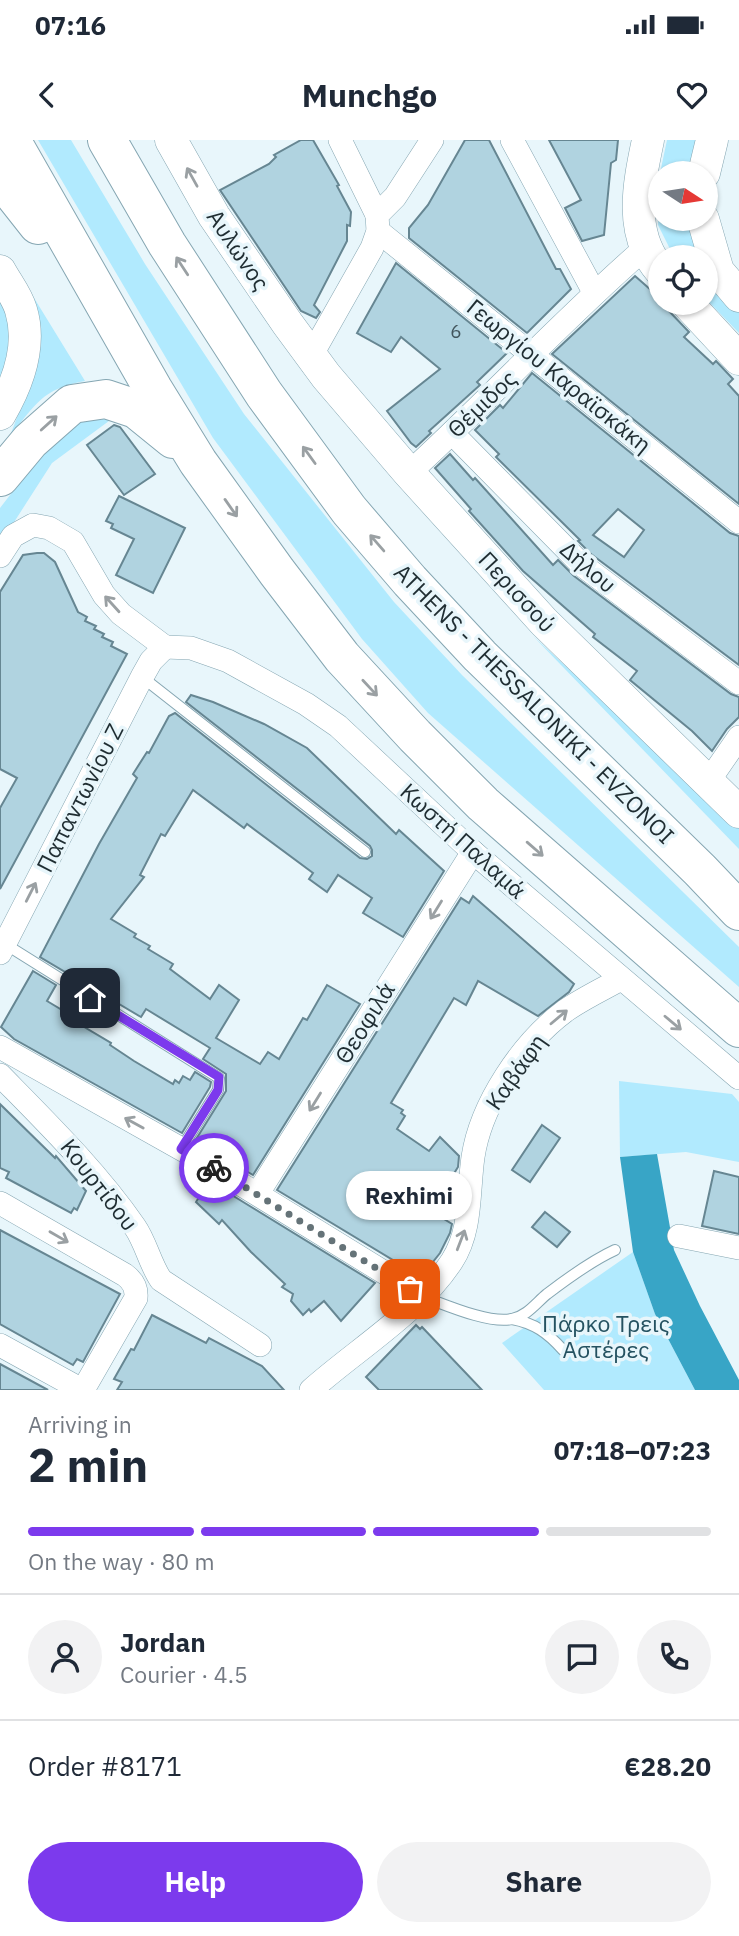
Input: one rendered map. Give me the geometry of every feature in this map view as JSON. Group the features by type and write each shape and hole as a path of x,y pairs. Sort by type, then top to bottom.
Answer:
{"highway":[{"path":"11,140 152,389 198,461 342,657 415,736 484,804 739,1028"},
{"name":"ATHENS - THESSALONIKI - EVZONOI","path":"107,140 167,244 264,394 349,510 410,581 481,656 739,911"},
{"path":"0,177 118,326"},
{"path":"0,477 30,441 72,404 106,399 136,409 198,461"},
{"path":"700,870 739,880"}],"street":[{"name":"Αυλώνος","path":"171,140 214,216 312,356"},
{"path":"340,140 378,223"},
{"path":"312,356 372,248 378,223 432,140"},
{"path":"512,140 594,292"},
{"path":"648,140 638,189 640,228 648,249"},
{"path":"707,161 712,140"},
{"name":"Γεωργίου Καραϊσκάκη","path":"378,223 534,355 739,522"},
{"path":"706,231 718,271 739,296"},
{"name":"Θέμιδος","path":"409,473 534,355 594,292 648,261"},
{"path":"0,271 20,307 25,340 23,358 13,390 0,414"},
{"path":"698,315 739,359"},
{"name":"Περισσού","path":"312,356 409,473 544,622 739,812"},
{"name":"Δήλου","path":"452,433 582,565 739,683"},
{"path":"0,556 13,536 33,525 49,528 73,542 104,595 121,614 165,648"},
{"name":"Παπαντωνίου Ζ","path":"2,948 151,660 165,648"},
{"name":"Κωστή Παλαμά","path":"165,648 191,648 228,661 306,704 338,726 472,852 739,1078"},
{"path":"708,782 739,737"},
{"name":"Θεοφιλά","path":"258,1194 472,852"},
{"name":"Καβάφη","path":"326,1385 424,1297 453,1259 465,1231 481,1123 498,1089 520,1058 566,1011 621,979"},
{"path":"0,1047 258,1194 424,1297"},
{"name":"Κουρτίδου","path":"0,1076 74,1149 138,1230 153,1268 161,1280 260,1345"},
{"path":"0,1203 125,1275 137,1291 82,1390 0,1345"},
{"path":"679,1236 739,1248"}],"lane":[{"path":"142,677 365,852"},
{"path":"2,948 219,1077 218,1090 181,1149"},
{"path":"512,1319 527,1312 558,1286 615,1250"},
{"path":"424,1297 491,1318 512,1319 538,1327 563,1350"}],"green space":[{"path":"38,140 71,140 145,264 244,414 394,602 462,675 739,947 739,987 428,713 362,639 213,438"},
{"path":"667,140 697,140 693,161 663,161"},
{"path":"661,231 694,231 697,245 668,245"},
{"path":"718,281 739,304 739,333 718,311"},
{"path":"0,282 12,336 0,385"},
{"path":"31,293 85,381 49,393 10,436 28,388"},
{"path":"84,418 113,418 52,463 0,544 0,508 48,446"},
{"path":"533,636 739,826 739,849"},
{"path":"619,1081 732,1094 739,1102 739,1162 686,1152 620,1157"},
{"name":"Πάρκο Τρεις Αστέρες","path":"633,1252 655,1314 695,1390 544,1390 502,1343"}],"shaded area":[{"path":"657,1154 674,1250 739,1380 739,1390 695,1390 655,1314 633,1252 620,1157"}],"building":[{"path":"301,140 313,140 351,212 350,226 347,225 347,241 314,305 320,312 316,318 301,311 220,190 269,164 276,157 274,155"},
{"path":"465,140 489,140 556,269 560,269 571,289 527,333 409,238 409,228 428,205"},
{"path":"549,140 618,140 616,160 611,163 604,235 582,241 565,208 581,200"},
{"path":"396,263 507,353 477,382 480,385 429,431 431,433 416,447 387,411 440,369 401,337 391,352 357,333"},
{"path":"635,276 648,287 648,315 673,315 689,332 684,337 713,364 716,361 733,379 728,384 739,396 739,504 552,354"},
{"path":"532,373 730,533 739,536 739,665 591,554 496,457 499,454 475,430 500,405 503,408","holes":["618,509 644,530 624,557 593,535"]},
{"path":"114,425 120,427 155,474 124,495 87,445"},
{"path":"450,454 553,565 558,560 574,576 731,694 739,697 739,717 712,751 630,680 637,671 593,637 595,634 523,571 469,511 471,509 435,468"},
{"path":"119,496 185,528 153,593 116,575 134,539 111,528 113,524 106,521"},
{"path":"44,553 55,562 78,612 87,617 85,621 96,626 94,629 104,634 102,637 113,642 111,646 127,654 0,889 0,808 17,778 0,769 0,592 23,555"},
{"path":"191,695 264,724 307,748 396,834 399,830 444,871 403,937 363,913 372,898 338,875 327,892 309,879 313,873 247,824 244,828 193,790 165,836 161,834 140,875 144,877 111,919 136,934 134,937 150,946 148,949 173,964 170,969 210,999 219,985 239,1000 216,1038 260,1064 268,1052 279,1059 303,1018 307,1020 327,985 360,1004 253,1175 195,1141 226,1091 226,1074 203,1059 210,1048 146,1009 141,1017 40,957 137,778 133,774 147,752 149,753 169,716 175,713 360,858 367,859 372,856 370,846 186,702"},
{"path":"473,896 574,984 569,992 538,1016 478,981 466,1005 454,998 391,1103 403,1110 401,1113 405,1116 397,1129 429,1151 440,1137 459,1156 458,1167 431,1211 452,1224 450,1233 440,1253 421,1277 277,1190 461,898 469,903"},
{"path":"33,971 56,985 47,1001 82,1022 81,1025 134,1061 173,1084 175,1080 179,1083 183,1076 190,1080 195,1072 211,1082 182,1133 14,1039 1,1027"},
{"path":"0,1104 55,1158 56,1156 86,1191 77,1210 74,1208 71,1213 6,1178 9,1172 0,1168"},
{"path":"542,1125 560,1138 530,1182 512,1170"},
{"path":"714,1171 739,1177 739,1234 702,1226"},
{"path":"209,1181 375,1283 341,1321 324,1301 303,1315 291,1301 293,1294 282,1287 285,1284 222,1220 219,1224 196,1202"},
{"path":"545,1212 570,1232 557,1247 532,1227"},
{"path":"0,1230 120,1294 83,1362 77,1359 73,1365 0,1324"},
{"path":"152,1315 206,1343 209,1338 262,1366 284,1390 117,1390 122,1382 114,1379 131,1349 134,1350"},
{"path":"416,1325 420,1329 422,1327 482,1390 379,1390 366,1377"},
{"path":"0,1364 48,1390 0,1390"}],"way so far":[{"path":"214,1168 410,1289"}],"place":[{"name":"Rexhimi","path":"410,1289"}],"route":[{"path":"90,998 219,1077 218,1090 181,1149 214,1168"}]}
